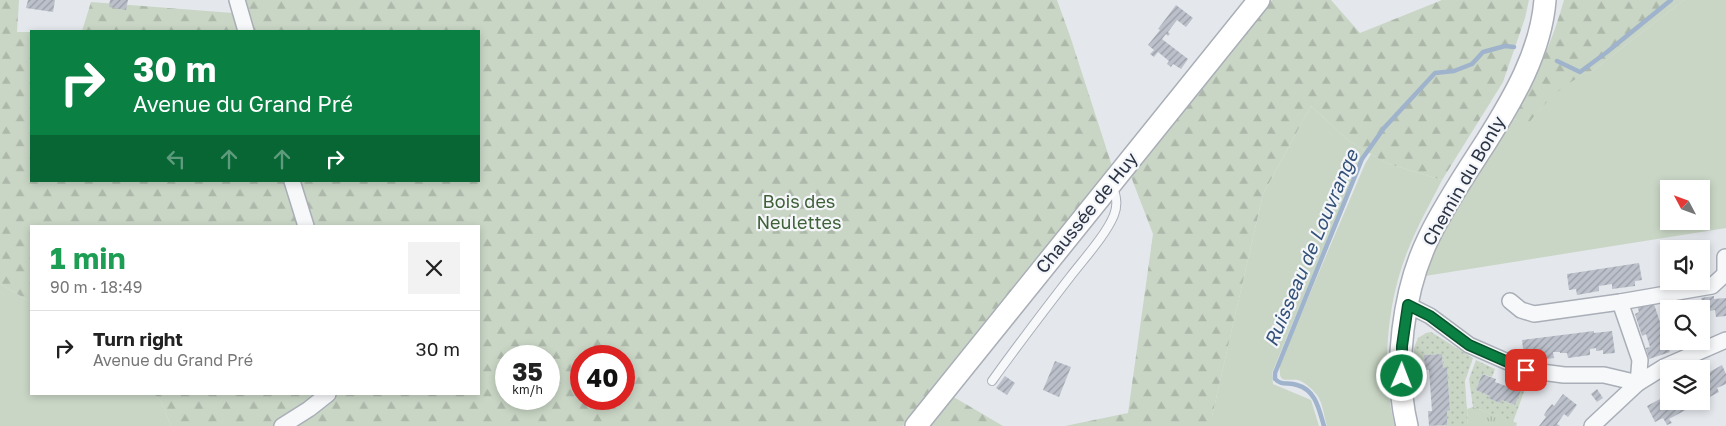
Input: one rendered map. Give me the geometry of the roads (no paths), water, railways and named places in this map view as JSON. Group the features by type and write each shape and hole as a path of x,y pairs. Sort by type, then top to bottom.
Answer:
{"main road":[{"name":"Chaussée de Huy","path":"916,426 1259,0"},
{"name":"Chemin du Bonly","path":"1408,426 1401,390 1402,346 1408,305 1417,267 1428,238 1442,212 1519,85 1541,27 1545,0"}],"street":[{"path":"236,0 246,30"},
{"path":"292,182 306,225"},
{"path":"1510,301 1521,310 1534,314 1620,302 1712,286 1726,274 1725,257"},
{"path":"1620,302 1640,360 1638,383"},
{"path":"1408,305 1430,316 1469,345 1526,370 1564,375 1604,375 1638,383"},
{"path":"1592,426 1638,383 1664,367 1726,340"},
{"path":"282,426 309,410 327,395"}],"lane":[{"path":"992,381 1021,339 1096,244 1113,217 1117,205 1116,193 1111,184"}],"waterway":[{"name":"Ruisseau de Louvrange","path":"1557,61 1580,72 1671,0"},
{"name":"Ruisseau de Louvrange","path":"1324,426 1316,401 1309,391 1297,385 1278,381 1275,379 1275,373 1362,159 1384,128 1435,73 1454,71 1472,64 1483,52 1505,46 1514,47"}],"park label":[{"name":"Bois des Neulettes","path":"799,212"}]}
